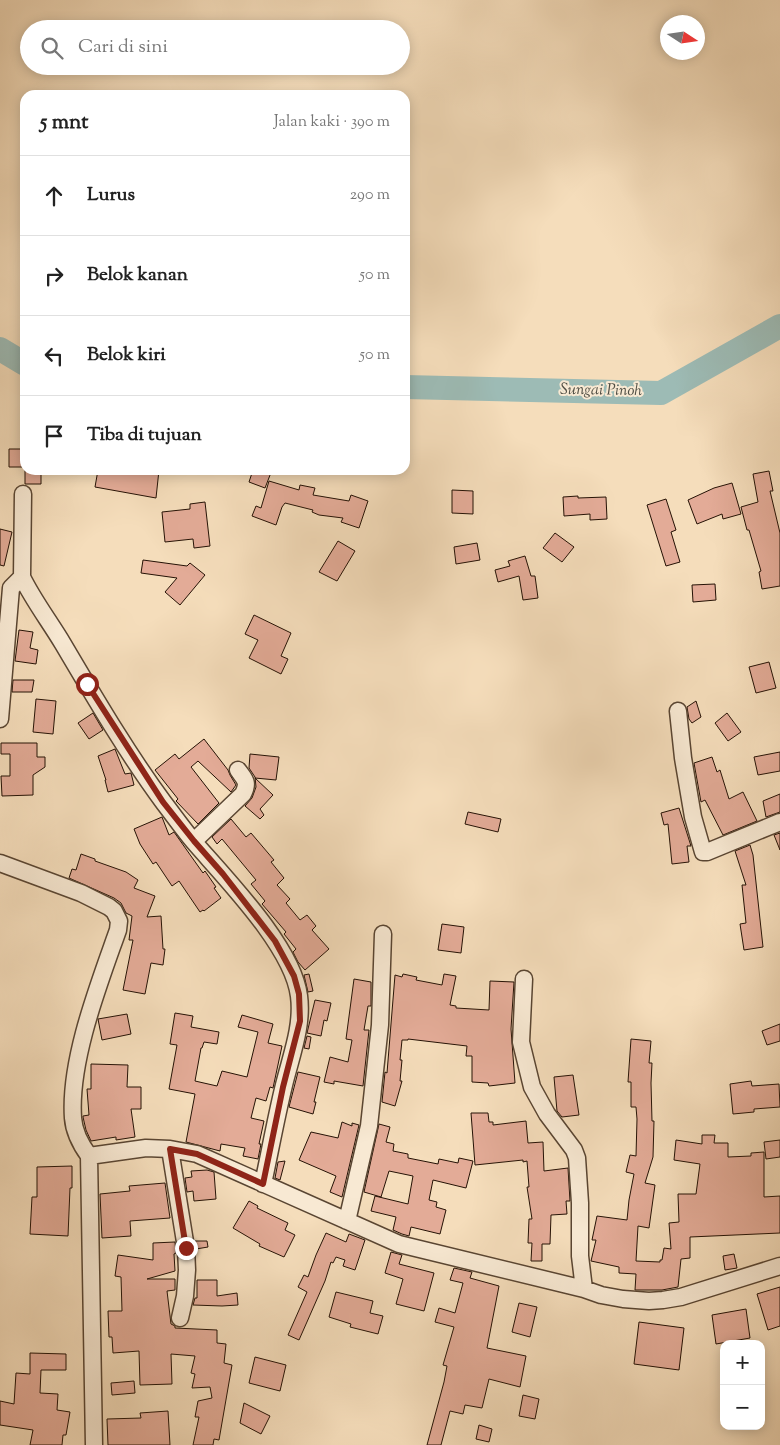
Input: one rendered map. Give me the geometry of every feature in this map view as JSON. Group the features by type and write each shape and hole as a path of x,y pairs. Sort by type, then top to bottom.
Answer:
{"street":[{"path":"0,719 11,588 23,494"},
{"path":"11,588 115,729 163,802 223,874 275,941 294,976 299,994 300,1021 283,1087 263,1184"},
{"path":"678,711 683,758 693,817 703,852 780,822"},
{"path":"194,841 243,794 246,787 245,780 238,770"},
{"path":"0,863 95,900 114,911 119,921 118,930 102,976 77,1062 74,1083 73,1119 80,1143 89,1156 94,1445"},
{"path":"347,1221 369,1126 380,1025 384,934"},
{"path":"524,978 521,1042 532,1087 547,1114 578,1158 580,1256 584,1289"},
{"path":"89,1156 146,1148 170,1149 197,1154 399,1244 623,1299 649,1301 681,1297 780,1266"},
{"path":"170,1149 186,1248 185,1296 180,1318"}],"building":[{"path":"9,449 20,449 20,467 9,467"},
{"path":"769,471 773,491 770,491 780,533 780,586 762,589 759,572 761,571 741,507 758,502 753,474"},
{"path":"25,475 41,475 41,484 25,484"},
{"path":"97,475 158,475 156,498 95,487"},
{"path":"251,475 270,475 265,488 249,482"},
{"path":"269,481 299,490 300,485 315,488 313,495 349,501 351,495 368,501 359,528 341,522 343,518 319,515 312,512 313,510 285,503 276,525 252,516 256,506 261,508"},
{"path":"732,483 741,514 723,519 722,514 697,524 688,500 714,488"},
{"path":"452,490 473,491 473,514 452,513"},
{"path":"578,496 578,498 606,497 607,519 590,520 590,514 564,516 563,497"},
{"path":"666,499 676,530 671,532 680,562 666,566 647,505"},
{"path":"205,502 210,546 194,548 193,539 165,542 162,512 190,509 190,504"},
{"path":"0,529 12,532 4,566 0,565"},
{"path":"555,533 574,547 562,562 543,548"},
{"path":"338,541 355,551 337,581 319,572"},
{"path":"477,543 480,560 456,564 454,547"},
{"path":"525,556 531,576 535,576 538,598 523,600 519,576 498,582 495,570 510,566 508,561"},
{"path":"143,560 187,566 190,563 205,575 180,605 165,592 177,578 141,573"},
{"path":"715,584 716,600 693,602 692,585"},
{"path":"254,615 291,633 281,656 288,659 281,674 249,658 258,640 245,634"},
{"path":"19,630 33,632 30,648 38,650 36,664 15,661"},
{"path":"769,662 776,688 756,693 749,667"},
{"path":"13,680 34,680 32,692 12,692"},
{"path":"36,699 56,701 53,734 33,732"},
{"path":"696,701 701,717 692,723 689,719 687,707"},
{"path":"93,713 103,730 89,739 78,723"},
{"path":"727,713 741,732 728,741 715,723"},
{"path":"204,739 228,770 236,785 231,792 198,761 191,767 219,803 198,824 176,801 178,799 155,770 175,754 179,759"},
{"path":"1,743 37,743 37,757 45,757 45,767 33,775 33,795 2,796 1,776 10,776 10,754 1,754"},
{"path":"115,749 125,774 131,773 134,785 108,792 98,756"},
{"path":"780,752 780,771 758,775 754,757"},
{"path":"250,754 279,757 276,780 255,778 249,768"},
{"path":"712,757 717,772 720,770 729,799 743,792 757,821 723,835 705,800 701,802 694,763"},
{"path":"255,778 273,795 260,809 264,815 260,819 245,806 252,798 256,787"},
{"path":"780,794 780,812 766,817 763,801"},
{"path":"679,808 691,846 687,846 689,862 672,864 668,824 664,825 661,813"},
{"path":"468,812 501,819 498,832 465,824"},
{"path":"162,817 169,835 174,832 203,873 205,871 221,898 204,911 200,912 179,881 172,886 156,862 153,864 140,844 134,829"},
{"path":"231,819 246,837 251,833 274,860 271,862 284,878 277,885 290,899 286,903 300,920 307,915 316,926 312,930 329,949 305,970 293,952 296,949 284,934 286,932 262,904 265,901 251,884 256,880 222,839 217,844 212,837"},
{"path":"780,833 780,850 774,835"},
{"path":"750,845 753,855 763,947 744,950 740,924 746,923 742,885 746,885 735,851"},
{"path":"81,854 126,872 138,880 134,888 155,896 147,917 161,916 163,949 165,949 163,965 151,963 145,994 123,990 133,940 129,940 132,916 126,913 121,903 114,898 69,878 72,869 76,870"},
{"path":"442,924 464,927 461,953 438,950"},
{"path":"309,974 313,991 308,992 304,975"},
{"path":"403,974 417,977 416,980 442,985 444,974 456,976 450,1005 456,1006 456,1008 489,1010 490,981 514,982 511,1029 515,1083 489,1086 488,1083 472,1082 472,1056 466,1056 467,1046 408,1039 402,1040 400,1081 402,1081 395,1106 382,1102 385,1072 387,1073 395,975 402,977"},
{"path":"354,979 371,982 371,1006 368,1006 364,1030 369,1030 363,1086 334,1081 334,1084 324,1082 330,1057 348,1062 352,1040 346,1039"},
{"path":"315,1000 331,1003 327,1021 324,1020 321,1036 307,1033"},
{"path":"175,1013 193,1016 191,1027 219,1032 217,1044 204,1042 201,1048 195,1081 217,1086 222,1071 247,1077 258,1032 238,1027 242,1015 273,1024 268,1043 282,1046 273,1088 270,1087 266,1101 256,1098 251,1118 264,1121 258,1159 243,1156 245,1148 221,1144 220,1151 186,1142 195,1094 169,1089 177,1045 170,1044"},
{"path":"127,1014 131,1034 102,1040 98,1019"},
{"path":"780,1024 780,1041 767,1045 762,1031"},
{"path":"307,1036 311,1037 309,1049 304,1048"},
{"path":"631,1039 651,1041 649,1063 652,1063 652,1121 654,1121 653,1157 645,1183 655,1185 649,1228 638,1226 636,1261 660,1262 662,1260 664,1248 671,1249 669,1223 679,1222 678,1194 696,1194 700,1164 674,1160 676,1140 702,1144 702,1135 715,1135 714,1143 728,1143 728,1157 751,1156 751,1153 764,1152 764,1197 780,1196 780,1233 690,1237 690,1258 681,1259 678,1287 662,1290 635,1290 636,1274 619,1273 619,1267 591,1261 596,1240 592,1240 597,1216 627,1220 634,1174 626,1172 630,1155 636,1156 637,1119 636,1107 631,1107 631,1082 628,1082"},
{"path":"91,1064 128,1065 127,1087 141,1087 141,1109 131,1109 135,1137 116,1140 116,1137 91,1141 83,1116 89,1115 87,1089 91,1089"},
{"path":"298,1072 320,1077 313,1114 289,1107"},
{"path":"573,1075 579,1115 562,1117 557,1111 554,1077"},
{"path":"751,1081 752,1086 779,1084 780,1107 754,1109 754,1112 733,1114 730,1084"},
{"path":"471,1113 488,1113 489,1122 493,1122 493,1125 526,1121 528,1143 543,1142 544,1171 568,1168 570,1201 566,1201 567,1214 551,1215 550,1244 542,1244 542,1261 531,1261 532,1243 528,1243 529,1219 532,1219 527,1187 529,1187 527,1161 475,1165"},
{"path":"342,1122 352,1126 352,1123 359,1125 342,1197 330,1192 336,1176 299,1160 311,1132 338,1138"},
{"path":"379,1124 390,1127 386,1142 394,1144 393,1151 408,1154 408,1158 438,1164 439,1159 458,1163 459,1158 473,1161 466,1188 433,1180 429,1200 437,1202 436,1207 446,1210 440,1234 411,1227 409,1236 402,1234 393,1230 396,1217 371,1211 375,1196 408,1204 413,1176 389,1171 381,1197 364,1192"},
{"path":"780,1140 780,1157 766,1159 764,1142"},
{"path":"285,1161 280,1180 275,1178 278,1162"},
{"path":"72,1166 68,1236 30,1234 32,1197 37,1197 37,1167"},
{"path":"207,1170 214,1172 216,1199 194,1201 193,1191 187,1192 185,1178 192,1177 191,1171"},
{"path":"165,1183 170,1218 130,1221 131,1236 102,1238 100,1194 130,1191 129,1186"},
{"path":"249,1201 258,1206 257,1208 288,1223 285,1230 295,1235 284,1257 259,1246 260,1244 233,1228"},
{"path":"326,1233 346,1242 349,1234 365,1240 355,1270 343,1266 345,1260 336,1257 333,1263 331,1262 325,1281 299,1340 288,1335 307,1292 298,1287 304,1275 308,1277"},
{"path":"195,1241 207,1241 208,1247 196,1249"},
{"path":"175,1242 175,1271 147,1279 175,1279 175,1290 167,1291 171,1324 175,1328 217,1330 217,1343 226,1344 224,1363 232,1365 219,1440 214,1439 213,1445 193,1445 199,1417 195,1417 198,1401 212,1398 210,1387 192,1388 195,1374 191,1373 195,1356 171,1354 172,1384 140,1385 139,1351 113,1353 112,1337 109,1337 108,1311 122,1311 121,1277 115,1276 118,1255 153,1260 153,1243"},
{"path":"391,1252 402,1255 399,1264 434,1273 424,1311 396,1304 403,1279 385,1273"},
{"path":"734,1254 737,1268 725,1270 723,1256"},
{"path":"454,1268 472,1272 470,1278 499,1286 487,1348 526,1356 520,1387 489,1379 482,1408 465,1405 463,1414 450,1411 441,1445 427,1445 444,1382 447,1366 443,1365 454,1327 435,1322 439,1308 455,1313 463,1283 450,1280"},
{"path":"197,1280 217,1280 217,1296 237,1293 238,1305 193,1305 195,1298 197,1298"},
{"path":"780,1287 780,1326 768,1330 757,1294"},
{"path":"336,1292 373,1301 370,1313 383,1316 378,1334 350,1327 351,1324 329,1317"},
{"path":"519,1303 537,1307 530,1337 512,1332"},
{"path":"746,1309 750,1338 720,1340 720,1343 716,1344 712,1315"},
{"path":"639,1322 684,1328 679,1370 634,1364"},
{"path":"30,1353 66,1354 66,1370 41,1370 40,1393 58,1394 57,1410 70,1412 66,1435 63,1435 62,1445 30,1445 33,1430 0,1425 0,1401 14,1404 16,1373 30,1374"},
{"path":"255,1357 286,1365 280,1391 249,1383"},
{"path":"134,1381 135,1393 112,1395 111,1383"},
{"path":"523,1395 539,1399 535,1419 519,1416"},
{"path":"244,1403 270,1416 261,1434 240,1423"},
{"path":"168,1411 170,1445 108,1445 107,1419 141,1418 140,1413"},
{"path":"479,1425 492,1429 489,1442 476,1439"}],"waterway":[{"name":"Sungai Pinoh","path":"410,387 661,393 780,326"},
{"name":"Sungai Pinoh","path":"0,349 20,361"}],"route":[{"path":"87,684 163,802 223,874 275,941 294,976 299,994 300,1021 283,1087 263,1184 197,1154 170,1149 186,1248"}]}
